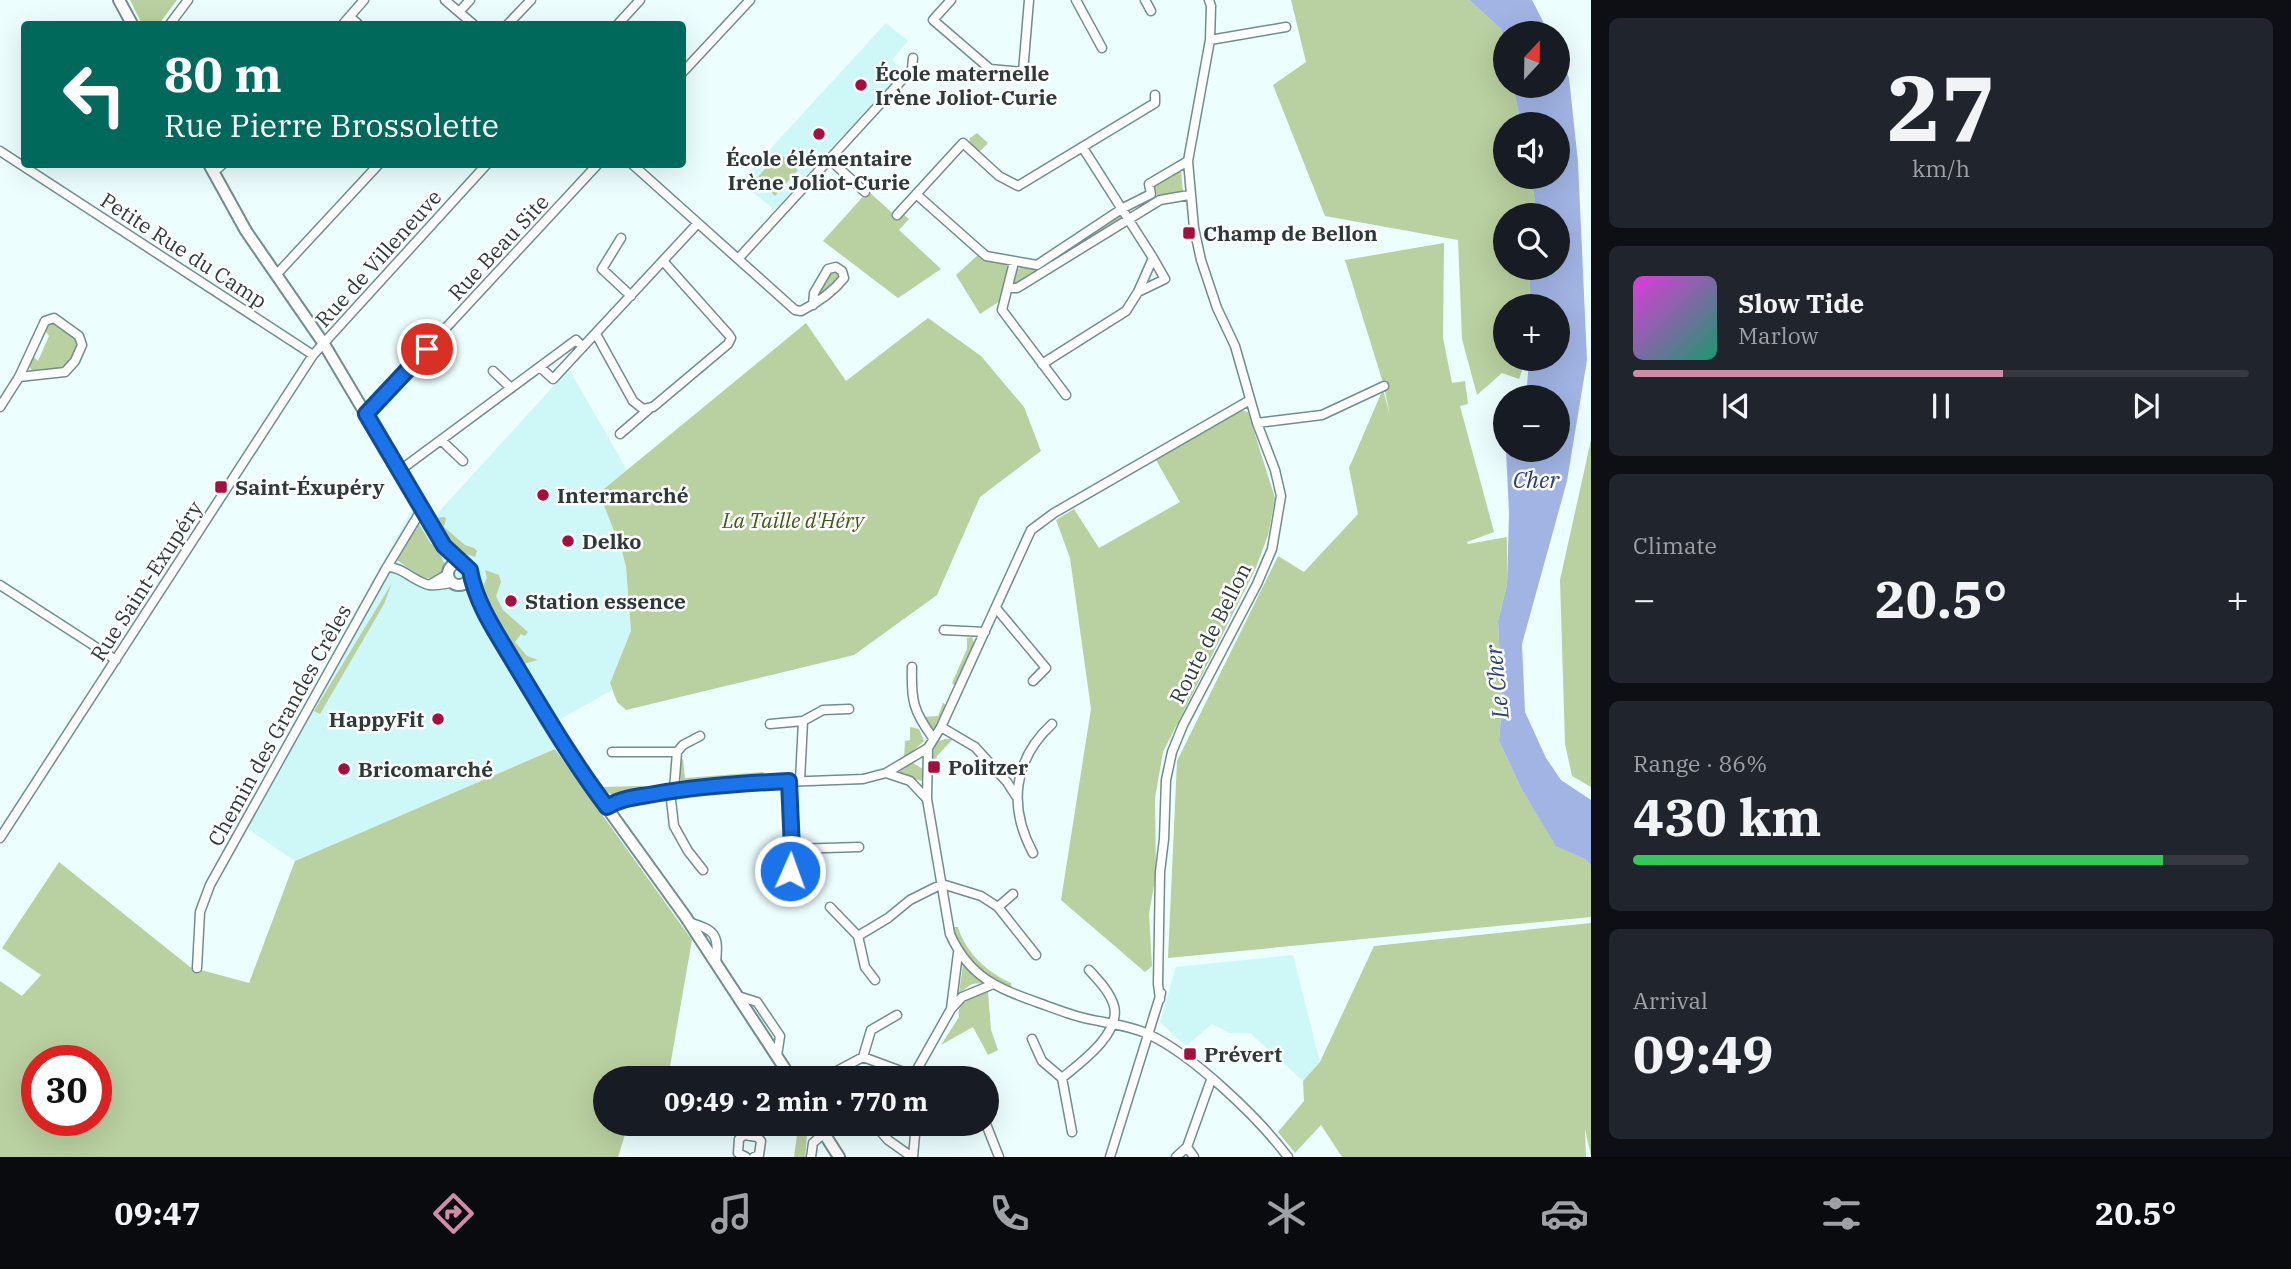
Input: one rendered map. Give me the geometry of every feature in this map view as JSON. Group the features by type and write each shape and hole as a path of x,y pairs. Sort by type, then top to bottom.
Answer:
{"main road":[{"path":"119,0 130,21"},
{"path":"215,168 246,231 324,344 444,546 454,575 481,607 571,758 716,961 783,1066"},
{"path":"454,575 468,567 481,607"},
{"path":"454,575 466,584 470,578"},
{"path":"826,1136 839,1157"}],"street":[{"path":"172,21 188,0"},
{"path":"346,21 364,0"},
{"path":"445,0 470,21"},
{"path":"459,12 470,0"},
{"path":"511,21 531,0"},
{"path":"621,21 640,0"},
{"path":"686,69 750,0"},
{"path":"951,0 933,20 990,68 1023,72 1029,0"},
{"path":"1076,0 1102,48"},
{"path":"1146,0 1151,11"},
{"name":"Route de Bellon","path":"1110,1157 1160,999 1158,984 1162,861 1166,780 1172,751 1257,584 1275,536 1280,496 1275,470 1257,423 1235,345 1217,308 1201,260 1189,195 1188,161 1210,40 1209,0"},
{"path":"350,17 355,21"},
{"path":"1210,40 1286,27"},
{"path":"738,259 912,69 913,58"},
{"path":"897,215 963,143 999,176 1018,186 1155,103 1155,95"},
{"path":"1083,148 1165,279 1138,292"},
{"name":"Petite Rue du Camp","path":"0,151 21,165"},
{"path":"829,159 865,192"},
{"path":"1153,198 1149,184 1188,161"},
{"name":"Petite Rue du Camp","path":"26,168 313,355"},
{"path":"275,275 375,168"},
{"name":"Rue de Villeneuve","path":"324,344 483,168"},
{"name":"Rue Beau Site","path":"366,414 594,168"},
{"path":"636,168 786,303 801,312 813,305 838,286 844,278 842,271 836,267 828,269 814,293 813,305"},
{"path":"916,194 986,256 1037,265 1123,208 1153,198 1189,195"},
{"path":"1008,288 1017,288 1128,219 1153,198"},
{"path":"540,367 553,379 698,223"},
{"path":"621,238 603,269 631,296"},
{"path":"1042,363 1126,310 1138,292 1153,258"},
{"path":"620,434 728,344 731,338 663,261"},
{"path":"1014,262 1002,310 1066,395"},
{"path":"0,407 19,377 45,321 54,318 79,336 82,345 75,361 65,372 19,377"},
{"path":"596,334 634,401 643,409 649,409"},
{"path":"399,471 576,340 583,347"},
{"name":"Rue Saint-Exupéry","path":"0,838 313,355 324,344"},
{"path":"493,371 511,388"},
{"path":"1257,423 1322,415 1384,386"},
{"path":"1250,400 1054,513 1031,530 941,727 928,748 927,799 950,934 958,953 991,985 1081,1017 1147,1034 1174,1050 1264,1126 1288,1157"},
{"path":"441,440 463,461"},
{"name":"Chemin des Grandes Crêles","path":"197,968 200,912 210,885 422,509"},
{"path":"387,568 402,570 428,585 454,575"},
{"path":"0,585 116,660"},
{"path":"996,608 1046,668 1033,681"},
{"path":"944,630 985,632"},
{"path":"912,667 911,697 920,721 933,738"},
{"path":"770,724 803,721 823,710 849,709"},
{"path":"800,781 803,721"},
{"path":"1033,853 1025,838 1016,796 1018,776 1038,738 1052,724"},
{"path":"941,727 975,747 1016,796"},
{"path":"700,736 677,752 672,791 674,826 703,870"},
{"path":"607,807 622,800 732,784 863,779 886,773 928,748"},
{"path":"612,752 677,752"},
{"path":"886,773 910,781 927,799"},
{"path":"1007,782 1018,776"},
{"path":"789,781 792,849 790,871"},
{"path":"792,849 859,847"},
{"path":"858,936 888,918 910,900 942,884 981,896 998,907 1036,955"},
{"path":"998,907 1013,894"},
{"path":"830,907 858,936 865,967 875,981"},
{"path":"951,1009 958,953"},
{"path":"1062,1078 1101,1045 1112,1023 1115,1008 1104,987 1089,970"},
{"path":"915,1066 951,1009 962,997 991,985"},
{"path":"846,1066 863,1057 870,1030 897,1015"},
{"path":"1032,1039 1042,1060 1062,1078 1072,1132"},
{"path":"863,1057 886,1066"},
{"path":"1176,1157 1187,1147 1211,1080"},
{"path":"746,1157 738,1153 739,1139 744,1135 757,1137 761,1141 759,1155 754,1157"},
{"path":"811,1157 817,1136"},
{"path":"884,1136 913,1157 915,1136"},
{"path":"991,1136 999,1157"},
{"path":"1187,1147 1194,1157"}],"shaded area":[{"path":"886,23 908,41 892,60 899,67 896,80 775,210 740,182"},
{"path":"569,369 627,470 599,493 626,567 631,631 610,683 612,690 557,721 555,749 295,861 239,823 413,508 436,515"},
{"path":"1293,955 1320,1062 1303,1081 1250,1033 1230,1033 1212,1024 1186,1046 1160,1022 1176,967"}],"green space":[{"path":"130,0 177,0 161,21 140,21"},
{"path":"1291,0 1469,0 1493,22 1493,98 1516,98 1518,112 1493,112 1493,189 1533,189 1535,203 1493,203 1493,280 1529,280 1530,294 1493,294 1493,371 1522,371 1519,379 1502,373 1477,395 1462,339 1458,240 1325,216 1273,85 1306,62"},
{"path":"977,133 988,143 979,152 969,143 970,138"},
{"path":"779,153 798,170 775,196 756,179"},
{"path":"1177,169 1181,170 1183,192 1158,197 1154,185"},
{"path":"868,191 898,218 903,214 909,219 899,230 941,269 898,298 823,241"},
{"path":"1119,215 1122,219 1016,285 1013,282 1016,270 1035,269"},
{"path":"1444,243 1443,338 1452,383 1465,381 1468,404 1460,406 1494,532 1467,542 1468,544 1507,537 1507,585 1498,621 1502,704 1499,741 1522,790 1556,845 1585,859 1591,865 1591,917 1168,958 1177,761 1278,556 1304,572 1358,514 1349,468 1383,389 1390,416 1384,386 1345,260"},
{"path":"979,254 1009,266 1000,301 980,314 956,275"},
{"path":"834,271 840,277 829,291 820,297 817,295 824,281"},
{"name":"La Taille d'Héry","path":"928,318 981,356 1024,407 1041,451 980,497 937,595 854,655 626,710 617,702 610,683 631,631 626,567 599,493 806,323 846,381"},
{"path":"50,322 76,337 79,341 76,350 63,366 33,372 29,366 33,356 38,361 49,336 45,330"},
{"path":"1241,410 1248,412 1275,498 1268,535 1255,570 1163,752 1155,798 1156,874 1149,914 1152,966 1145,972 1061,900 1091,709 1070,558 1056,520 1074,509 1099,548 1180,502 1156,460"},
{"path":"1591,440 1591,787 1572,776 1565,744 1560,580"},
{"path":"444,517 444,527 465,545 474,548 477,551 475,557 456,551 433,518"},
{"path":"419,524 431,544 438,547 445,566 439,576 424,579 397,560"},
{"path":"485,570 499,575 501,582 496,596 503,610 528,632 525,636 521,634 515,642 527,656 538,660 524,664 480,592 487,578"},
{"path":"392,583 384,604 320,714 314,711"},
{"path":"972,637 975,645 955,686 952,683 967,649 967,638"},
{"path":"943,703 947,706 937,727 929,729 922,717 938,716"},
{"path":"910,727 919,729 924,741 904,759 905,741 910,740"},
{"path":"953,739 937,756 936,761 931,760 936,742"},
{"path":"555,749 692,940 670,1066 593,1066 593,1136 625,1136 618,1157 0,1157 0,981 22,996 41,975 2,948 59,862 190,967 249,983 295,861"},
{"path":"683,759 685,778 764,772 761,778 681,784 679,761"},
{"path":"913,763 923,769 924,778 921,781 897,773"},
{"path":"642,786 640,791 619,795 609,793 601,787"},
{"path":"1591,923 1591,1156 1585,1129 1586,1157 1342,1157 1321,1125 1295,1153 1278,1132 1304,1101 1303,1081 1320,1062 1374,946"},
{"path":"954,927 958,927 966,945 978,961 1011,983 1012,989 992,980 974,965 961,947"},
{"path":"963,964 983,983 972,984 959,993"},
{"path":"988,992 991,1030 998,1050 988,1055 973,1027 941,1045 959,1017 963,1003"},
{"path":"797,1136 807,1136 805,1157 794,1157"}],"water":[{"path":"1469,0 1532,0 1543,21 1493,21"},
{"name":"Cher","path":"1570,87 1578,162 1587,360 1567,481 1522,644 1525,712 1546,758 1561,780 1591,800 1591,865 1585,859 1556,846 1522,790 1499,741 1502,704 1498,621 1507,585 1509,514 1507,462 1570,462 1570,385 1527,385 1528,371 1570,371 1570,294 1530,294 1529,280 1570,280 1570,203 1535,203 1533,189 1570,189 1570,112 1518,112 1516,98 1570,98"}],"place":[{"name":"École maternelle Irène Joliot-Curie","path":"861,85"},
{"name":"École élémentaire Irène Joliot-Curie","path":"819,134"},
{"name":"Champ de Bellon","path":"1189,233"},
{"name":"Saint-Éxupéry","path":"221,487"},
{"name":"Intermarché","path":"543,495"},
{"name":"Delko","path":"568,541"},
{"name":"Station essence","path":"511,601"},
{"name":"HappyFit","path":"438,719"},
{"name":"Politzer","path":"934,767"},
{"name":"Bricomarché","path":"344,769"},
{"name":"Prévert","path":"1190,1054"}],"route":[{"path":"427,349 366,414 444,546 470,570 470,578 481,607 578,769 607,807 622,800 674,790 789,781 792,849 790,871"}],"water label":[{"name":"Le Cher","path":"1496,682"}]}
